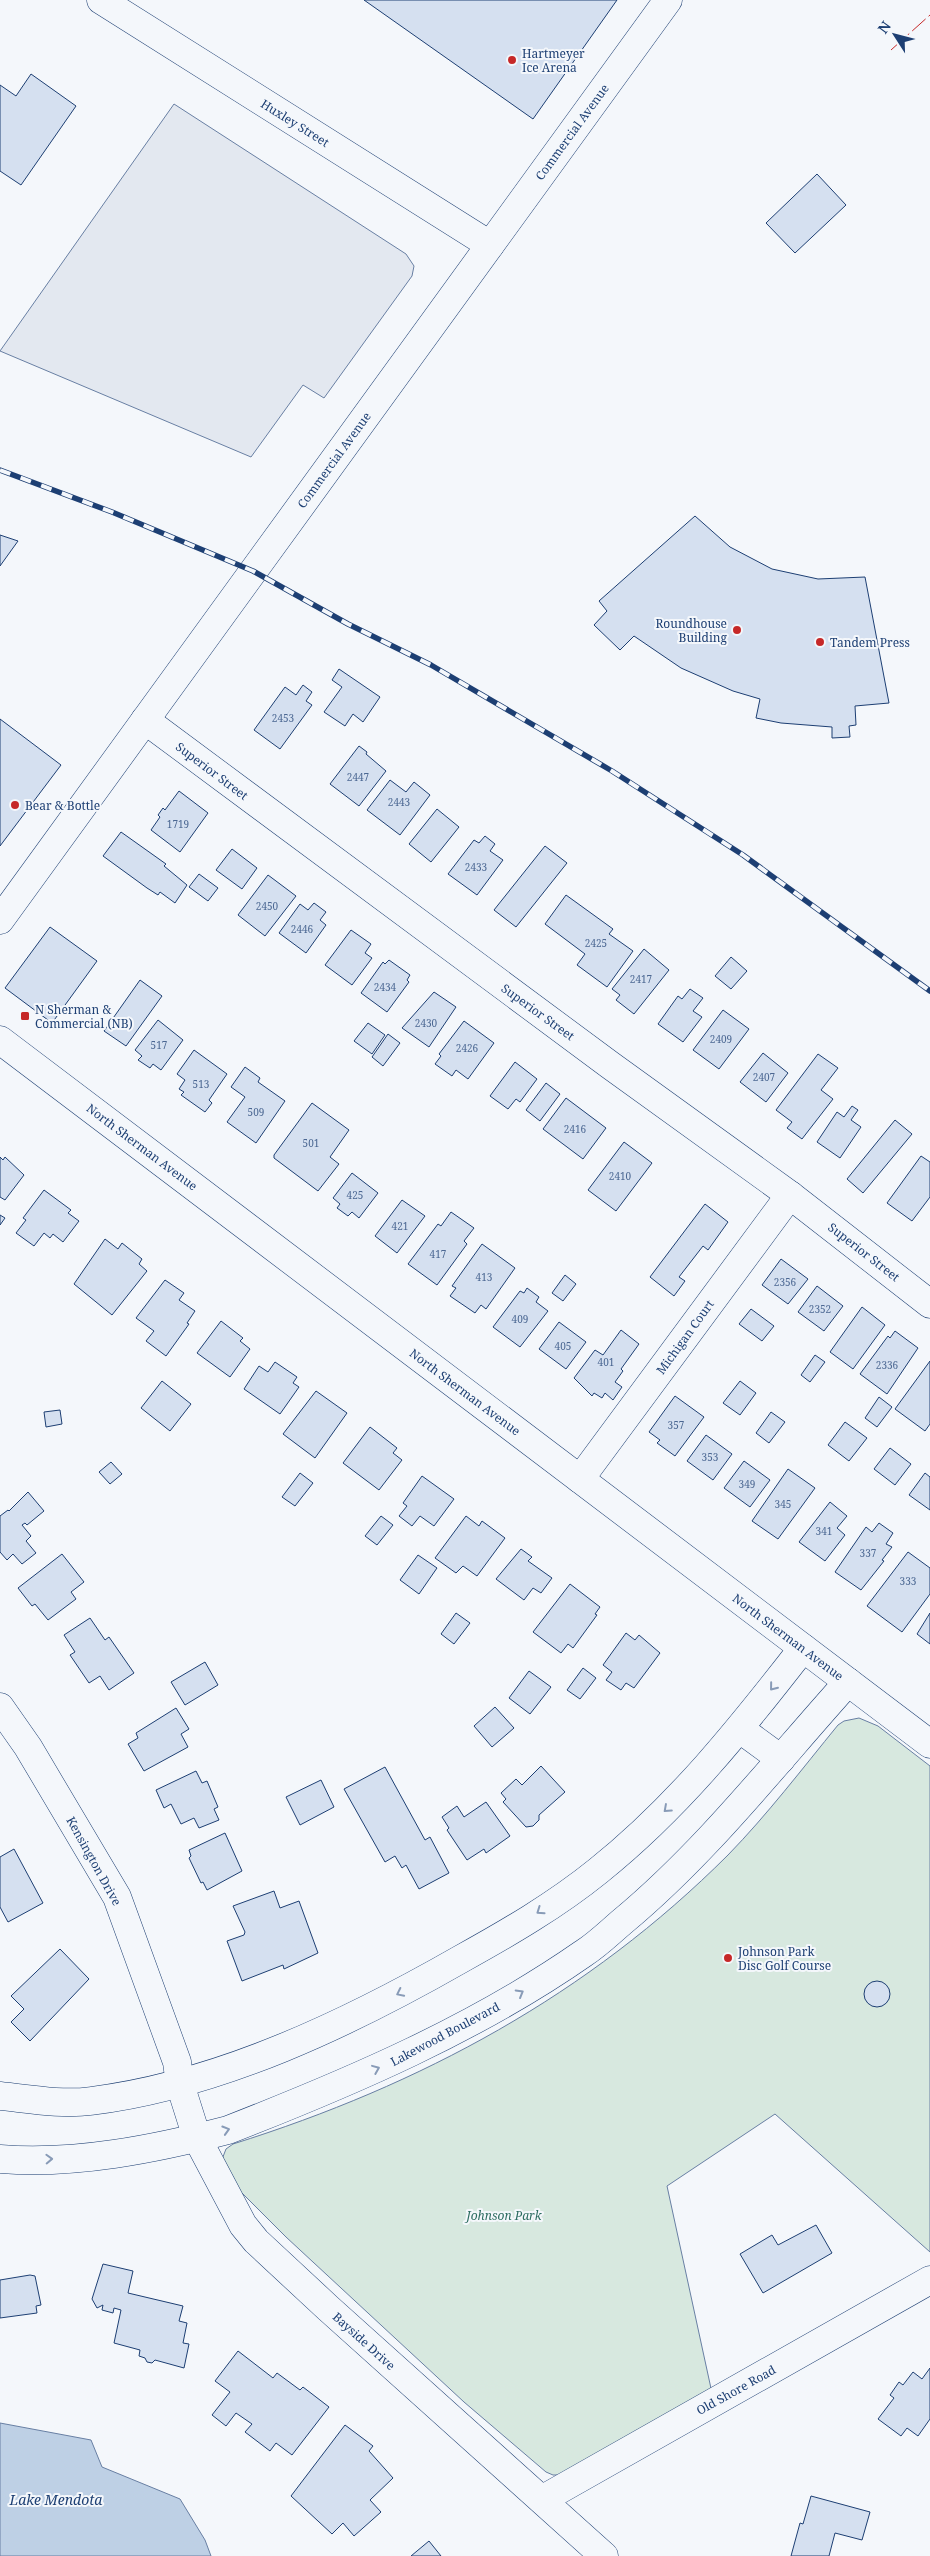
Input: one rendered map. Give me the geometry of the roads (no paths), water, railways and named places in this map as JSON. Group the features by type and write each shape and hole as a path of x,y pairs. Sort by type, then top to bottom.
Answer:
{"street":[{"name":"Huxley Street","path":"101,0 490,245"},
{"name":"Commercial Avenue","path":"0,920 668,0"},
{"name":"Superior Street","path":"145,720 578,1041 790,1194 930,1304"},
{"name":"North Sherman Avenue","path":"0,1040 930,1744"},
{"name":"Michigan Court","path":"580,1480 790,1194"},
{"path":"0,2096 89,2102 180,2084 296,2043 411,1988 515,1929 598,1871 673,1804 740,1729 803,1648"},
{"name":"Lakewood Boulevard","path":"0,2159 53,2159 100,2156 197,2138 237,2127 404,2058 524,1991 585,1953 645,1902 700,1849 848,1682"},
{"name":"Kensington Drive","path":"0,1707 28,1747 117,1897 177,2062 180,2084"},
{"path":"740,1729 781,1759"},
{"name":"Bayside Drive","path":"180,2084 197,2138 243,2224 256,2241 604,2556"},
{"name":"Old Shore Road","path":"543,2499 930,2280"}],"water":[{"name":"Lake Mendota","path":"0,2423 91,2440 102,2467 180,2499 205,2540 211,2556 0,2556"}],"railway":[{"path":"0,470 112,512 253,571 348,624 431,665 612,771 743,855 930,991"}],"place":[{"name":"Hartmeyer Ice Arena","path":"512,60"},
{"name":"Roundhouse Building","path":"737,630"},
{"name":"Tandem Press","path":"820,642"},
{"name":"Bear & Bottle","path":"15,805"},
{"name":"N Sherman & Commercial (NB)","path":"25,1016"},
{"name":"Johnson Park Disc Golf Course","path":"728,1958"}],"park label":[{"name":"Johnson Park","path":"504,2215"}]}
